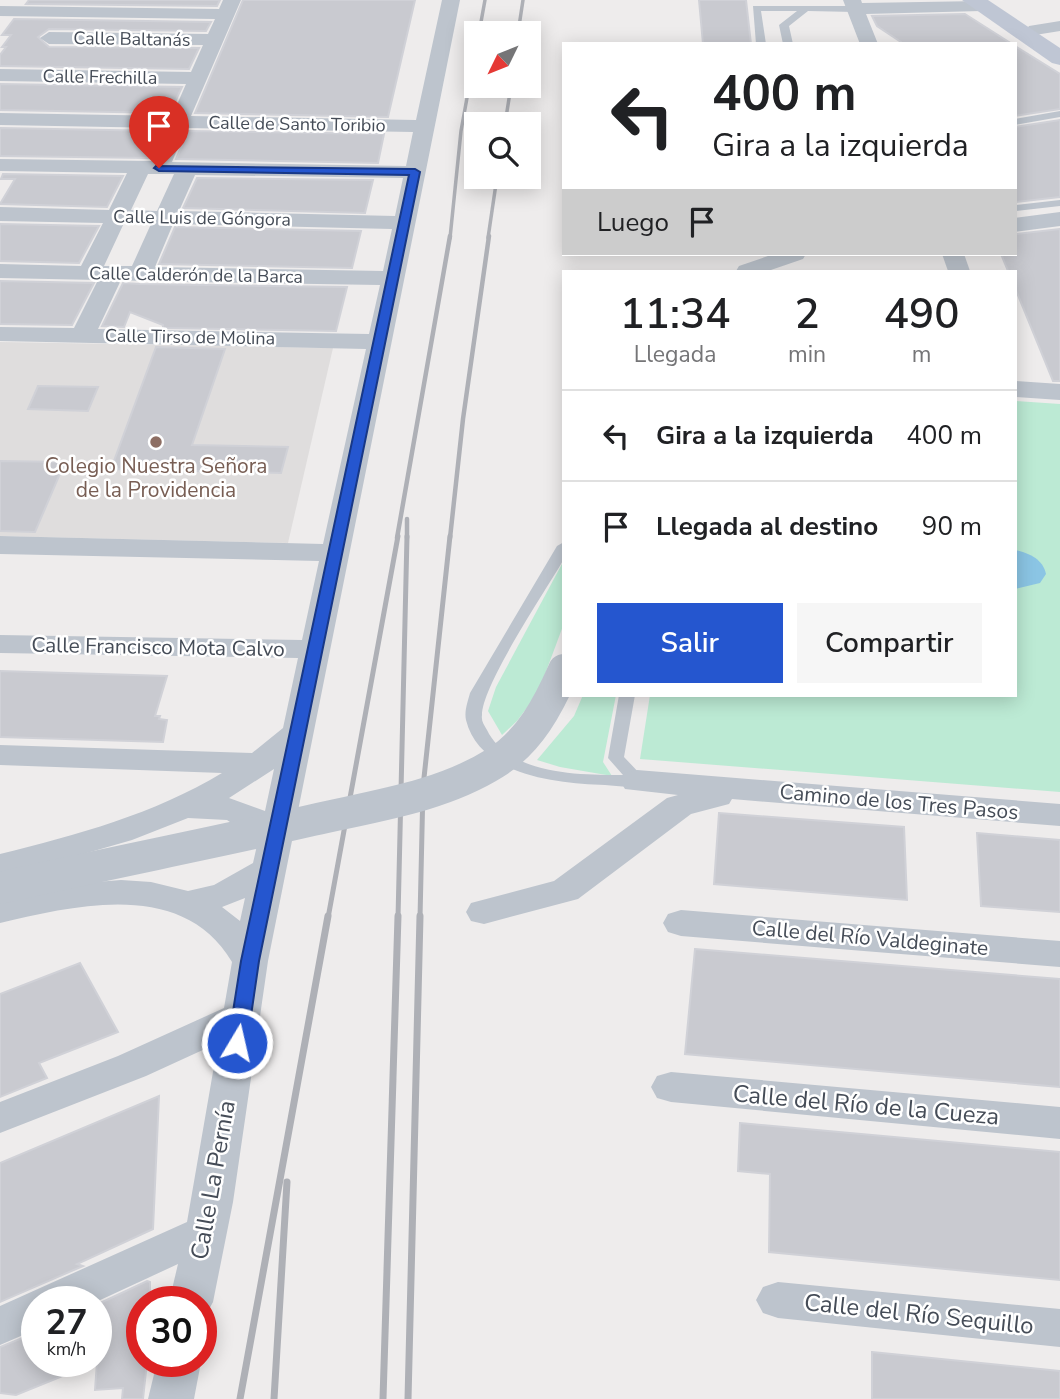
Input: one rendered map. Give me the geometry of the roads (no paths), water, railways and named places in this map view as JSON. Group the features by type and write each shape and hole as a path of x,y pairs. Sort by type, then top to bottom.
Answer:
{"main road":[{"path":"982,1 1060,45"},
{"path":"982,1 1060,58"}],"street":[{"name":"Calle La Pernía","path":"194,1286 212,1202 250,961 451,0"},
{"path":"868,42 854,4 982,1"},
{"path":"0,12 64,13 229,7 181,121 118,217 89,273"},
{"path":"4,107 64,13"},
{"path":"1035,30 1060,26"},
{"name":"Calle Baltanás","path":"49,38 215,40"},
{"name":"Calle Frechilla","path":"0,75 200,78"},
{"name":"Calle de Santo Toribio","path":"4,107 181,121 425,126"},
{"path":"0,165 415,172"},
{"path":"140,274 187,168"},
{"name":"Calle Luis de Góngora","path":"0,215 404,223"},
{"path":"1017,225 1060,219"},
{"path":"750,270 789,256"},
{"name":"Calle Calderón de la Barca","path":"0,271 393,278"},
{"path":"83,335 113,273"},
{"name":"Calle Tirso de Molina","path":"0,334 379,342"},
{"path":"1017,389 1060,392"},
{"path":"0,545 336,553"},
{"name":"Calle Francisco Mota Calvo","path":"0,644 316,649"},
{"path":"0,888 71,870 234,839 438,789 480,770 514,748 538,722 562,674"},
{"path":"0,866 107,838 186,807 260,764 298,732"},
{"path":"8,758 260,764"},
{"name":"Camino de los Tres Pasos","path":"637,781 1060,815"},
{"name":"Camino de los Tres Pasos","path":"484,912 566,890 679,806 738,790"},
{"path":"186,807 224,807 254,817 273,854 225,894 186,904"},
{"path":"0,911 107,890 131,879 139,867 136,855 128,844 107,838"},
{"path":"107,890 129,891 186,904 233,935 250,961"},
{"name":"Calle del Río Valdeginate","path":"681,923 1060,954"},
{"path":"0,1118 144,1061 242,1016"},
{"name":"Calle del Río de la Cueza","path":"671,1087 1060,1123"},
{"path":"88,1286 204,1233"},
{"name":"Calle del Río Sequillo","path":"778,1300 1060,1328"},
{"path":"0,1326 21,1316"},
{"path":"171,1399 176,1377"}],"lane":[{"path":"761,42 756,8 805,9 854,4"},
{"path":"788,42 784,25 805,9"},
{"path":"1017,122 1060,114"},
{"path":"1017,208 1060,203"},
{"path":"562,549 478,693 473,717 482,737 502,756 537,772 576,780 637,781"},
{"path":"627,697 616,758 637,781"}],"water":[{"path":"1017,551 1030,555 1042,564 1046,574 1040,583 1017,589"}],"railway":[{"path":"481,21 485,0"},
{"path":"520,21 523,0"},
{"path":"450,238 467,98"},
{"path":"507,112 509,98"},
{"path":"488,238 495,189"},
{"path":"397,538 450,236"},
{"path":"450,538 463,419 489,236"},
{"path":"407,519 407,536"},
{"path":"328,918 398,536"},
{"path":"398,918 407,536"},
{"path":"420,918 423,787 450,536"},
{"path":"240,1399 328,916"},
{"path":"383,1399 398,916"},
{"path":"408,1399 420,916"},
{"path":"274,1399 287,1182"}],"place":[{"name":"Colegio Nuestra Señora de la Providencia","path":"156,442"}]}
